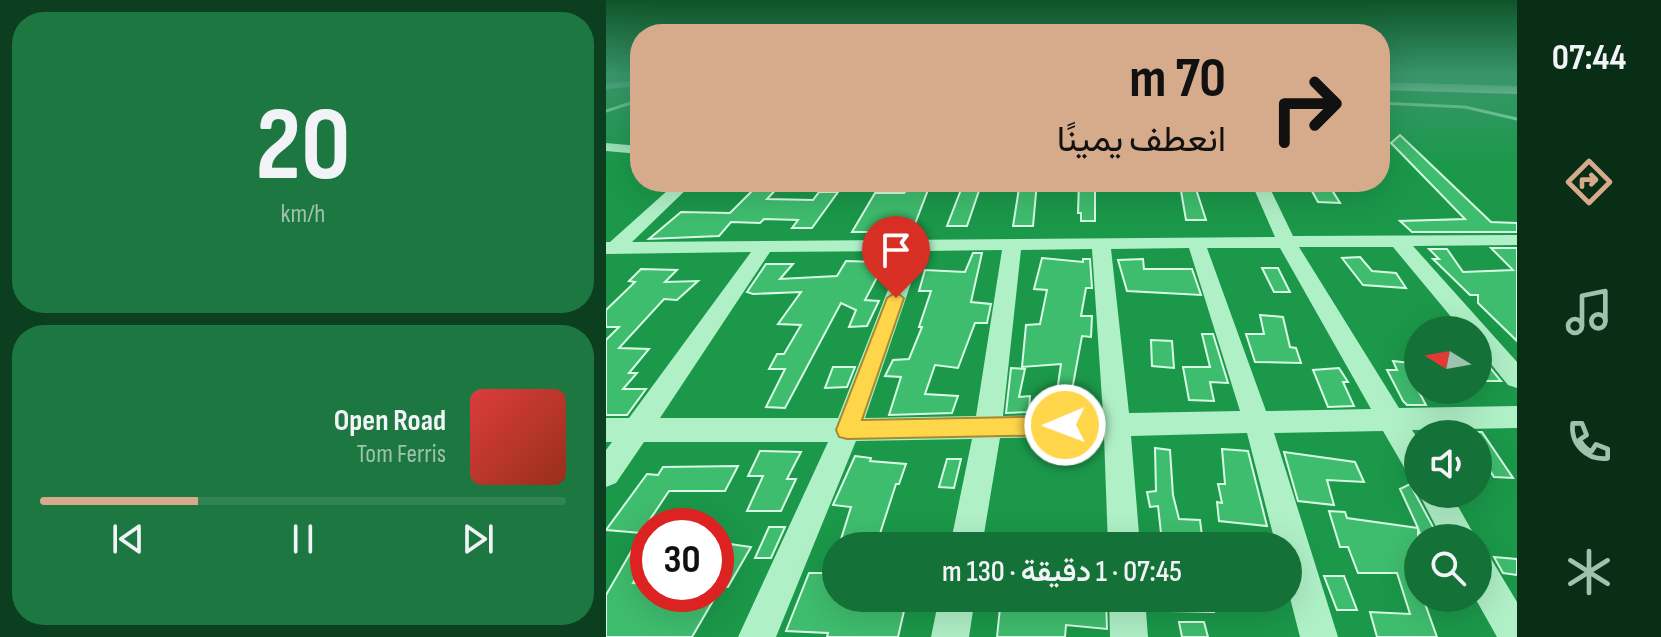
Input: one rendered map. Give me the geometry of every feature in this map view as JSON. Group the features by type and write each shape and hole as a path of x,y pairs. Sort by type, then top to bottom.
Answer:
{"street":[{"path":"606,147 630,149"},
{"path":"609,251 675,192"},
{"path":"1264,192 1286,242 1404,441"},
{"path":"1398,241 1463,316"},
{"path":"609,251 765,246 1196,242 1512,244"},
{"path":"1196,242 1257,422 1319,637"},
{"path":"1101,243 1123,532"},
{"path":"969,532 988,427 1012,244"},
{"path":"757,637 847,430 915,245"},
{"path":"606,474 765,246"},
{"path":"1492,349 1517,378"},
{"path":"606,430 847,430 1517,417"},
{"path":"1492,593 1517,637"},
{"path":"950,637 954,612"},
{"path":"1128,612 1129,637"}],"building":[{"path":"1400,135 1491,222 1517,223 1517,232 1412,232 1400,221 1465,219 1391,143"},
{"path":"751,192 774,192 767,199 813,200 819,192 838,192 812,228 792,228 798,220 764,219 760,223 731,222 719,236 649,239 681,212 730,213"},
{"path":"927,192 910,237 890,237 892,232 852,232 875,193"},
{"path":"960,192 979,192 967,226 947,226"},
{"path":"1018,192 1036,192 1033,226 1013,226"},
{"path":"1079,192 1095,192 1095,221 1081,221 1081,213 1078,213"},
{"path":"1181,192 1197,192 1206,220 1186,220"},
{"path":"1312,192 1333,192 1340,203 1318,202"},
{"path":"1491,248 1517,248 1517,341 1478,303 1478,295 1470,295 1433,259 1439,259 1429,249 1447,249 1463,272 1513,270"},
{"path":"973,253 982,253 971,302 991,304 987,323 975,323 958,368 935,365 925,394 958,396 952,413 889,415 901,377 885,376 893,360 909,359 922,327 919,327 931,291 919,291 925,270 965,272"},
{"path":"881,254 899,254 893,268 882,268 865,300 879,301 867,326 849,327 856,310 841,303 785,408 766,407 785,369 769,369 777,354 784,354 801,325 778,324 801,292 747,292 766,264 793,264 780,279 837,276 846,261 877,262"},
{"path":"1360,257 1372,271 1396,273 1406,288 1363,285 1342,258"},
{"path":"1042,258 1083,262 1083,259 1090,259 1092,288 1086,288 1081,316 1092,316 1091,337 1082,336 1068,412 1054,412 1061,364 1022,367 1026,325 1040,324 1047,290 1034,289"},
{"path":"1143,259 1144,269 1192,269 1201,295 1127,291 1118,260"},
{"path":"1262,268 1278,268 1290,292 1274,292"},
{"path":"641,269 677,270 665,282 698,281 677,300 664,299 619,348 649,349 629,373 637,373 623,389 646,389 627,415 606,415 606,340 619,327 606,327 606,310 635,282 629,281"},
{"path":"1260,315 1283,317 1290,347 1296,348 1301,363 1255,362 1246,334 1264,334"},
{"path":"1202,334 1213,334 1228,383 1210,382 1214,401 1189,400 1183,367 1210,367"},
{"path":"1151,340 1172,341 1174,368 1152,366"},
{"path":"1393,361 1404,362 1404,402 1387,370 1397,370"},
{"path":"833,367 855,367 847,387 825,388"},
{"path":"1011,368 1025,369 1019,397 1030,396 1029,412 1006,413"},
{"path":"1339,368 1348,382 1343,382 1354,406 1328,407 1313,370"},
{"path":"1492,370 1501,381 1492,381"},
{"path":"1492,447 1513,478 1494,477 1492,474"},
{"path":"1155,448 1170,450 1173,495 1179,519 1200,520 1202,532 1161,532 1158,506 1150,507 1147,492 1156,491"},
{"path":"1222,449 1248,451 1267,526 1219,521 1217,502 1222,503 1218,484 1225,484"},
{"path":"760,451 801,452 787,479 796,479 781,511 747,511 763,476 748,476"},
{"path":"1284,452 1355,462 1364,482 1327,480 1334,505 1298,501"},
{"path":"855,456 871,458 870,461 906,464 881,532 843,532 851,507 833,505"},
{"path":"947,459 961,459 954,488 939,487"},
{"path":"738,466 725,491 669,491 658,508 630,508 630,532 606,530 647,474 658,475 663,467"},
{"path":"1409,508 1423,508 1431,524 1416,524"},
{"path":"1329,511 1345,512 1347,518 1404,526 1404,595 1397,573 1358,573 1348,547 1340,547"},
{"path":"769,527 785,527 771,558 755,558"},
{"path":"734,545 751,547 734,577"},
{"path":"630,553 630,612 707,612 692,637 606,637 606,595"},
{"path":"1494,557 1517,559 1517,575 1503,573"},
{"path":"809,573 822,573 822,612 904,612 898,637 827,637 828,633 786,631"},
{"path":"1324,576 1344,576 1357,610 1337,610"},
{"path":"1000,612 1106,612 1107,629 1066,625 1065,637 997,637"},
{"path":"1370,612 1428,612 1437,637 1377,637"},
{"path":"1179,622 1204,622 1208,637 1182,637"}],"waterway":[{"path":"606,111 625,105"},
{"path":"1417,105 1465,107 1517,119"}],"route":[{"path":"896,298 847,430 1065,425"}]}
